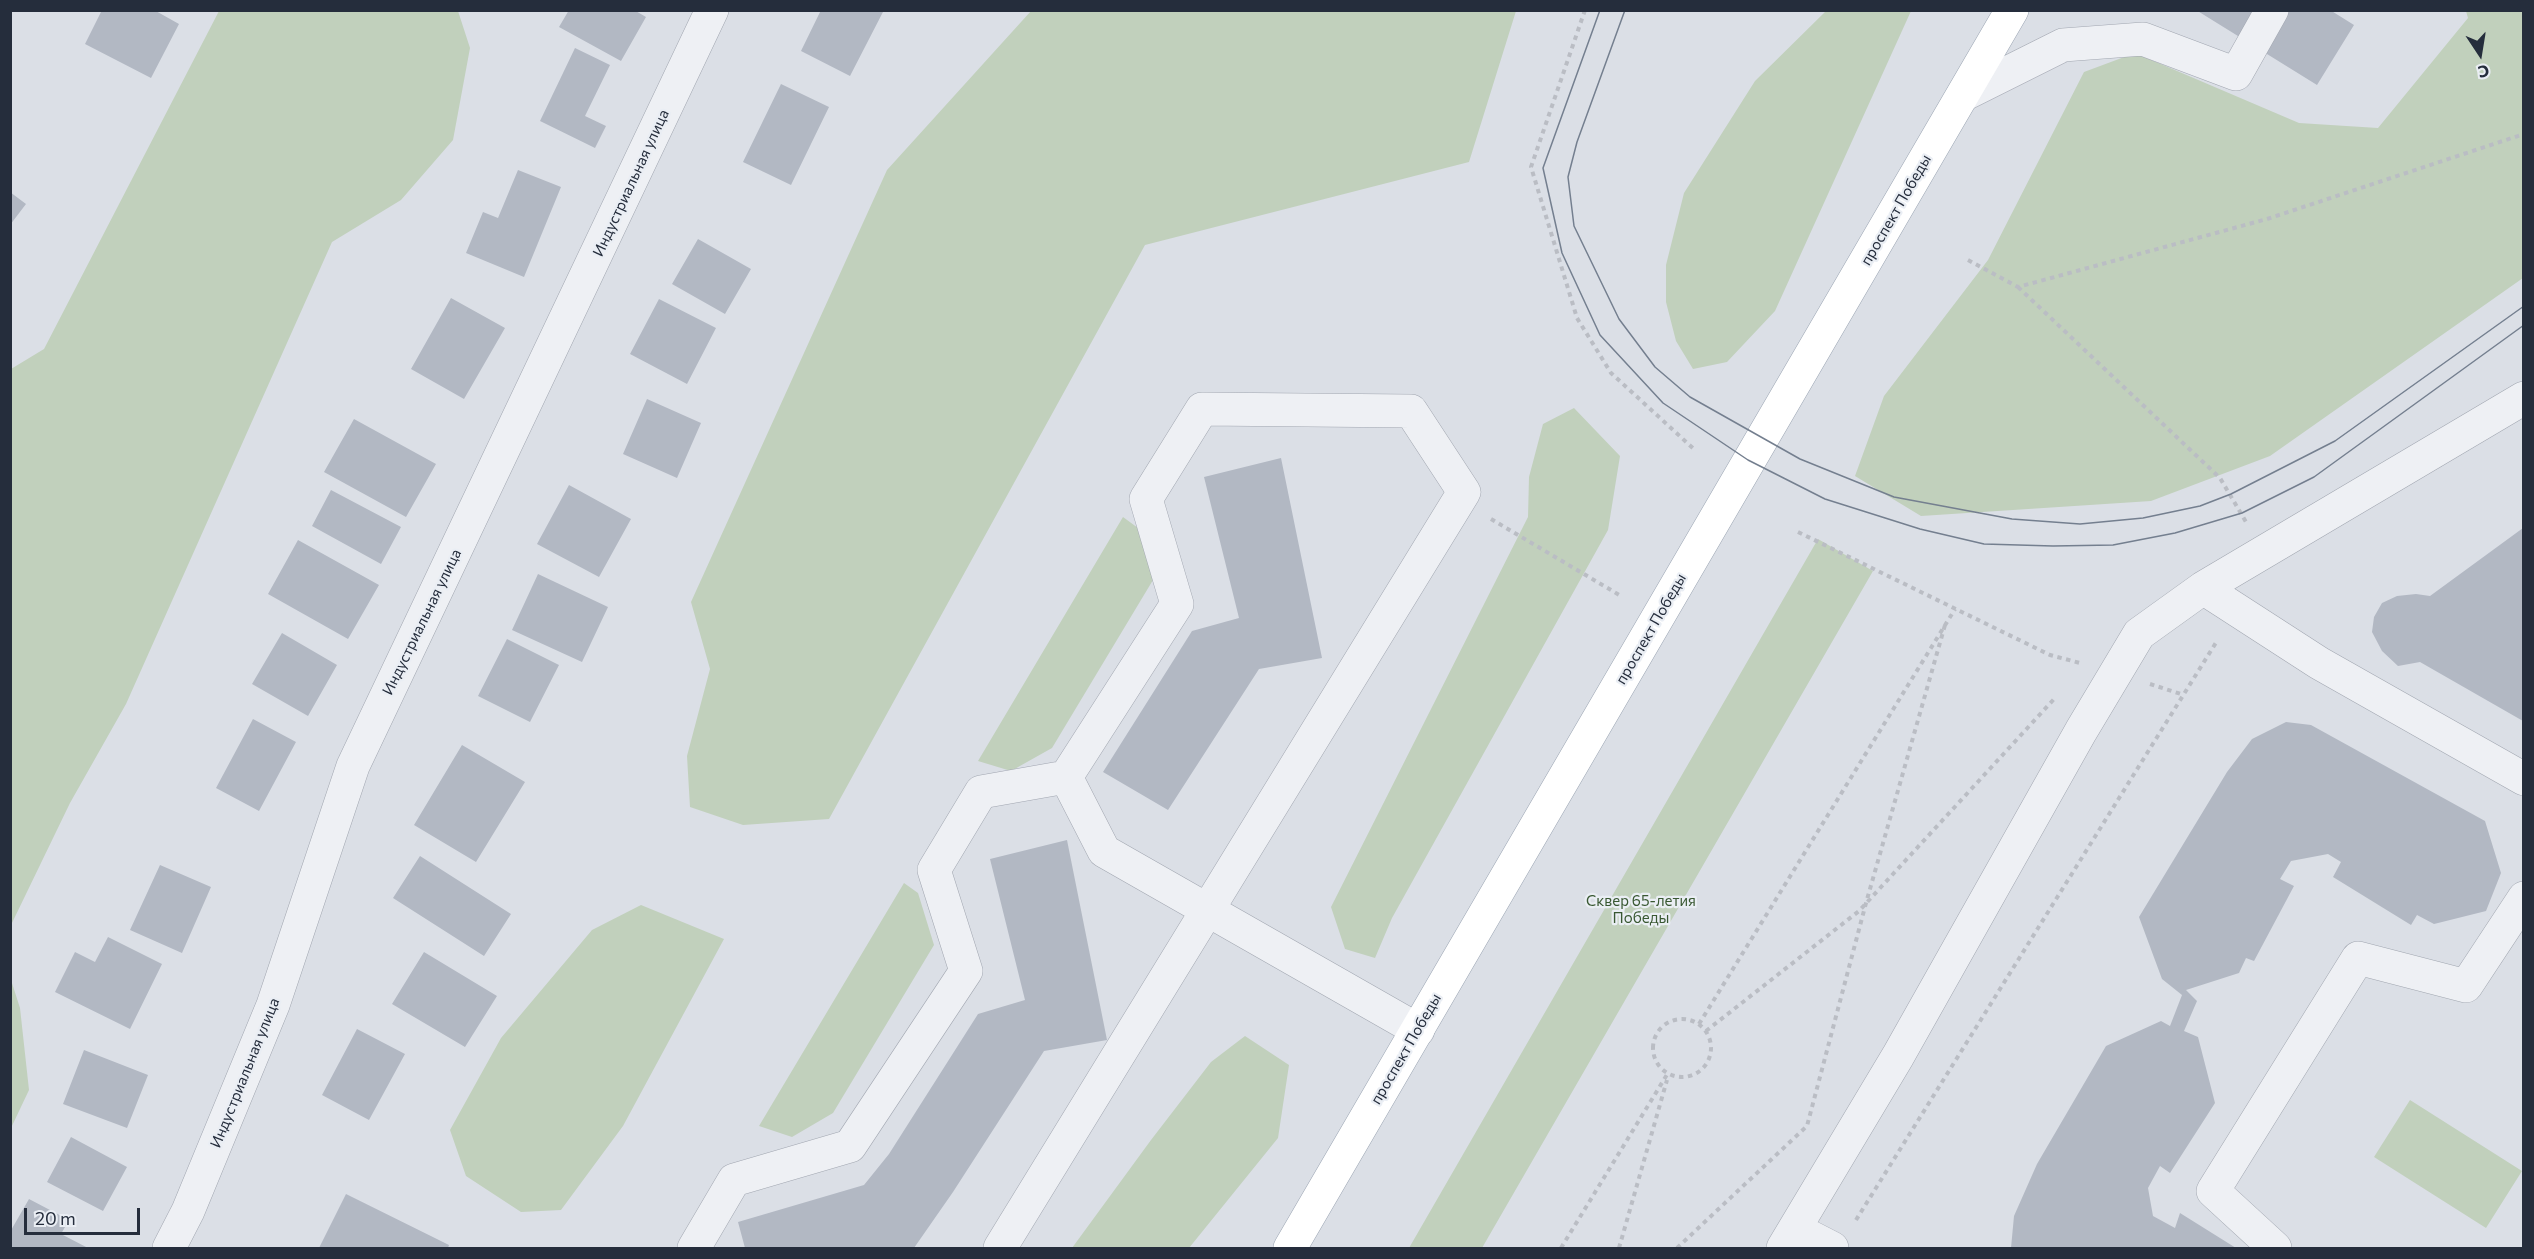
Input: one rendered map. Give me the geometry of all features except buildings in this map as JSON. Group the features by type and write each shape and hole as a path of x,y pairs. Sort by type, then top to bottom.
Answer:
{"main road":[{"name":"проспект Победы","path":"1290,1248 2012,10"}],"street":[{"name":"Индустриальная улица","path":"169,1248 189,1211 273,1005 353,766 712,10"},
{"path":"1963,95 2062,45 2143,39 2236,74 2272,10"},
{"path":"1789,1238 1898,1056 2139,634 2203,588 2523,398"},
{"path":"694,1248 734,1180 850,1146 966,970 934,870 981,792 1066,777 1177,604 1146,499 1202,409 1411,411 1464,492 1000,1248"},
{"path":"2203,588 2319,663 2523,779"},
{"path":"1066,777 1104,851 1418,1030"},
{"path":"2275,1248 2213,1191 2358,958 2466,986 2523,898"},
{"path":"1789,1238 1841,1238"}],"path":[{"path":"1585,10 1531,167 1577,318 1611,374 1696,451"},
{"path":"2018,287 2267,219 2523,134"},
{"path":"1968,260 2018,287 2220,478 2242,513 2262,554"},
{"path":"1459,500 1621,596"},
{"path":"1798,532 2050,655 2086,664 2079,673"},
{"path":"1699,1024 1955,609"},
{"path":"1841,1238 2237,610"},
{"path":"1677,1248 1807,1126 1866,903 1944,625"},
{"path":"2116,673 2184,695"},
{"path":"1706,1031 1866,903 2063,690"},
{"path":"1690,1020 1699,1024 1706,1031 1711,1049 1709,1059 1704,1066 1688,1077 1678,1077 1661,1068 1653,1051 1657,1033 1672,1021 1690,1020"},
{"path":"1561,1248 1668,1073"},
{"path":"1619,1248 1668,1073"}],"green space":[{"path":"219,11 458,11 470,48 453,140 401,200 332,242 126,704 70,803 11,925 11,369 44,349"},
{"path":"1031,11 1516,11 1469,162 1145,245 829,819 743,825 690,807 687,756 710,669 691,602 887,170"},
{"path":"1826,11 1911,11 1775,311 1727,362 1693,369 1676,341 1666,302 1666,265 1684,193 1755,81"},
{"path":"2466,11 2523,11 2523,278 2270,456 2151,501 1921,516 1855,476 1884,396 1988,260 2084,72 2135,53 2299,123 2378,128 2468,18"},
{"path":"1574,408 1620,456 1608,530 1392,918 1375,958 1345,949 1331,907 1528,517 1529,477 1543,424"},
{"path":"1123,517 1138,528 1153,580 1052,748 1011,771 978,761"},
{"name":"Сквер 65-летия Победы","path":"1818,539 1873,571 1482,1248 1409,1248"},
{"path":"904,883 918,893 934,945 833,1113 792,1137 759,1126"},
{"path":"641,905 724,939 623,1126 561,1210 521,1212 466,1176 450,1130 501,1038 592,930"},
{"path":"11,980 20,1008 29,1090 11,1128"},
{"path":"1245,1036 1289,1065 1278,1138 1189,1248 1072,1248 1211,1062"},
{"path":"2410,1100 2522,1171 2486,1228 2374,1157"}],"tram line":[{"path":"1600,10 1543,168 1562,253 1600,335 1663,403 1748,460 1825,499 1920,529 1984,544 2113,545 2175,533 2242,513 2314,477 2524,325"},
{"path":"1625,10 1577,142 1568,177 1574,226 1619,319 1655,367 1690,397 1800,459 1894,497 2012,519 2080,524 2143,518 2200,506 2231,494 2335,441 2524,306"}]}
